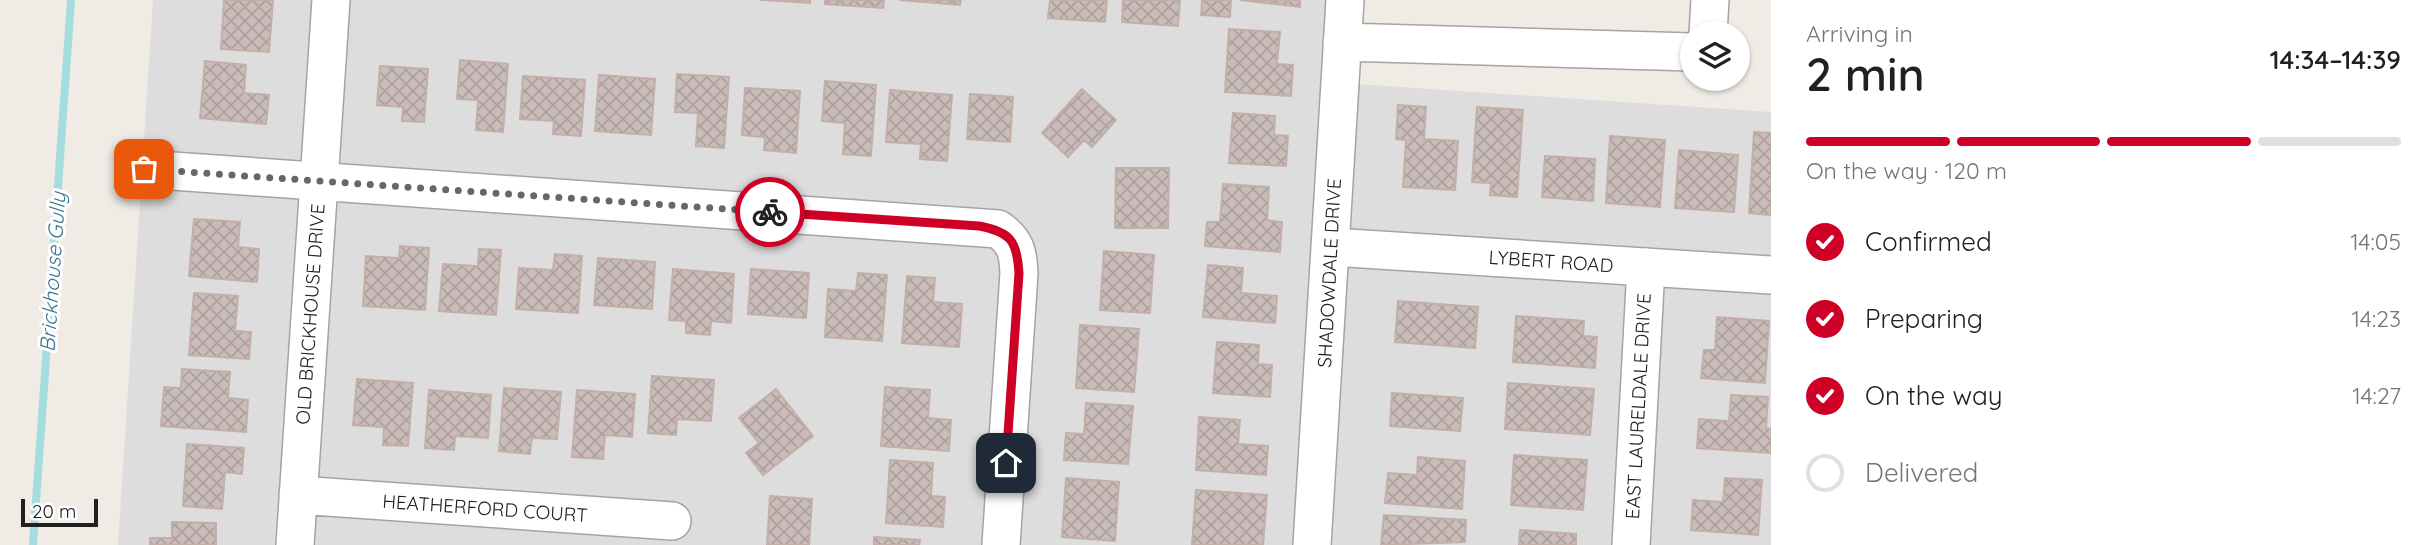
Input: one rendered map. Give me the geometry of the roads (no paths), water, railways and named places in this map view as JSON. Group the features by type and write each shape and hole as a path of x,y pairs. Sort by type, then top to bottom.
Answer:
{"street":[{"name":"OLD BRICKHOUSE DRIVE","path":"295,545 331,0"},
{"name":"SHADOWDALE DRIVE","path":"1312,545 1345,0"},
{"path":"1709,21 1710,0"},
{"path":"1342,42 1680,52"},
{"path":"144,169 998,229 1010,238 1018,250 1019,273 1001,545"},
{"name":"LYBERT ROAD","path":"1332,247 1771,275"},
{"name":"EAST LAURELDALE DRIVE","path":"1631,545 1646,267"},
{"name":"HEATHERFORD COURT","path":"298,495 672,521"}],"waterway":[{"name":"Brickhouse Gully","path":"33,545 71,0"}]}
